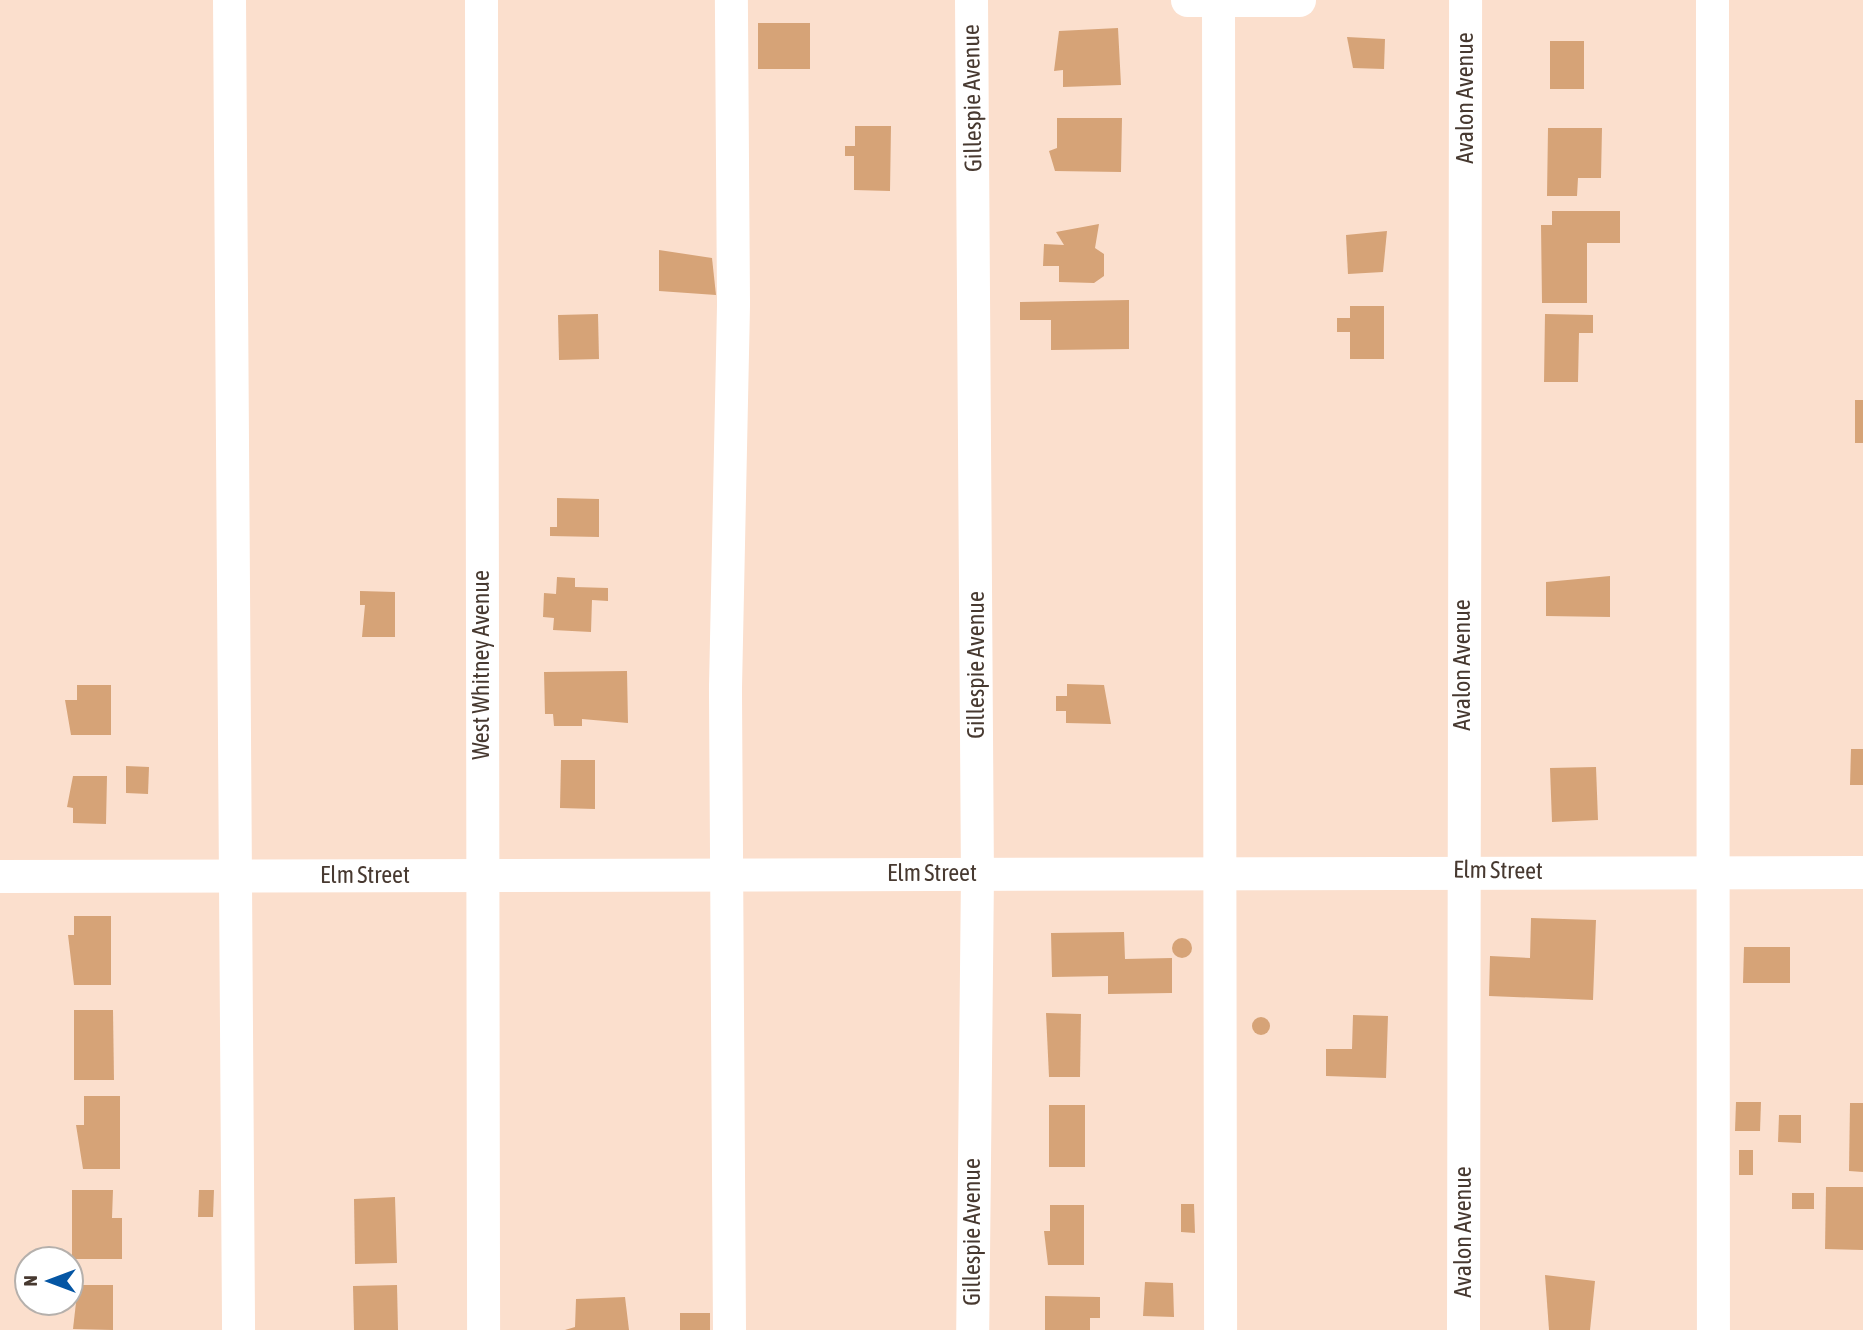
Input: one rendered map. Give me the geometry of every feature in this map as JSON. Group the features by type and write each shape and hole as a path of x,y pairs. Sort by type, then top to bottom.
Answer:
{"street":[{"path":"229,0 238,876 238,1330"},
{"name":"West Whitney Avenue","path":"481,0 483,1330"},
{"path":"729,1330 731,0"},
{"name":"Gillespie Avenue","path":"971,0 977,873 972,1330"},
{"path":"1220,1330 1220,871 1203,1 1299,0"},
{"name":"Avalon Avenue","path":"1463,1330 1461,869 1465,0"},
{"path":"1712,0 1713,1330"},
{"name":"Elm Street","path":"0,876 1461,869 1863,872"}],"building":[{"path":"758,23 810,23 810,69 758,69"},
{"path":"1118,28 1121,85 1063,87 1063,70 1054,71 1059,31"},
{"path":"1347,37 1385,39 1384,69 1353,68"},
{"path":"1550,41 1584,41 1584,89 1550,89"},
{"path":"1057,118 1122,118 1121,172 1055,171 1049,151 1057,148"},
{"path":"855,126 891,126 890,191 854,190 854,156 845,156 845,146 855,146"},
{"path":"1548,128 1602,128 1601,178 1578,178 1577,196 1547,196"},
{"path":"1552,211 1620,211 1620,243 1587,243 1587,303 1542,303 1541,225 1552,225"},
{"path":"1099,224 1095,248 1104,254 1104,276 1094,283 1059,282 1059,266 1043,266 1044,244 1064,245 1056,232"},
{"path":"1387,231 1383,272 1348,274 1346,235"},
{"path":"659,250 712,258 716,295 659,291"},
{"path":"1129,300 1129,349 1051,350 1051,320 1020,320 1020,302"},
{"path":"1350,306 1384,306 1384,359 1350,359 1350,332 1337,332 1337,318 1350,318"},
{"path":"598,314 599,359 559,360 558,315"},
{"path":"1545,314 1593,315 1593,333 1579,333 1578,382 1544,382"},
{"path":"1855,400 1863,400 1863,443 1855,443"},
{"path":"557,498 599,499 599,537 550,536 550,527 557,527"},
{"path":"1610,576 1610,617 1546,616 1546,582"},
{"path":"557,577 575,578 575,587 608,588 608,601 592,600 591,632 553,630 554,618 543,617 544,593 556,594"},
{"path":"360,591 395,592 395,637 362,637 365,605 360,605"},
{"path":"627,671 628,723 582,719 582,726 554,726 553,714 545,714 544,672"},
{"path":"1067,684 1104,685 1111,724 1066,723 1066,711 1056,711 1056,696 1067,696"},
{"path":"77,685 111,685 111,735 71,735 65,700 77,700"},
{"path":"1851,749 1863,749 1863,785 1850,785"},
{"path":"561,760 595,760 595,809 560,808"},
{"path":"126,766 149,767 148,794 126,793"},
{"path":"1596,767 1598,820 1552,822 1550,768"},
{"path":"73,776 107,776 106,824 73,823 73,808 67,807"},
{"path":"74,916 111,916 111,985 74,985 68,935 74,935"},
{"path":"1531,918 1596,920 1593,1000 1489,996 1490,956 1530,958"},
{"path":"1124,932 1125,959 1172,958 1172,993 1108,994 1108,976 1052,977 1051,933"},
{"path":"1182,938 1189,941 1192,948 1189,955 1182,958 1175,955 1172,948 1175,941"},
{"path":"1744,947 1790,947 1790,983 1743,983"},
{"path":"74,1010 113,1010 114,1080 74,1080"},
{"path":"1046,1013 1081,1014 1080,1077 1049,1077"},
{"path":"1353,1015 1388,1016 1386,1078 1326,1076 1326,1049 1352,1049"},
{"path":"1257,1017 1265,1017 1270,1026 1268,1033 1257,1035 1252,1030 1252,1022"},
{"path":"84,1096 120,1096 120,1169 83,1169 76,1125 84,1125"},
{"path":"1736,1102 1761,1102 1760,1131 1735,1131"},
{"path":"1850,1103 1863,1103 1863,1172 1849,1171"},
{"path":"1049,1105 1085,1105 1085,1167 1049,1167"},
{"path":"1779,1115 1801,1115 1801,1143 1778,1142"},
{"path":"1739,1150 1753,1150 1753,1175 1739,1175"},
{"path":"1826,1187 1863,1187 1863,1250 1825,1249"},
{"path":"72,1190 113,1190 112,1218 122,1218 122,1259 84,1259 84,1246 72,1246"},
{"path":"199,1190 214,1190 213,1217 198,1217"},
{"path":"1792,1193 1814,1193 1814,1209 1792,1209"},
{"path":"395,1197 397,1263 355,1264 354,1199"},
{"path":"1181,1204 1194,1204 1195,1233 1181,1232"},
{"path":"1050,1205 1084,1205 1084,1265 1048,1265 1044,1231 1050,1231"},
{"path":"1545,1275 1595,1281 1590,1330 1549,1330"},
{"path":"1145,1282 1173,1283 1174,1317 1143,1316"},
{"path":"84,1285 113,1285 113,1330 73,1329 74,1316 84,1316"},
{"path":"397,1285 398,1330 354,1330 353,1286"},
{"path":"1045,1296 1100,1297 1100,1318 1090,1318 1090,1330 1045,1330"},
{"path":"625,1297 629,1330 565,1330 575,1327 576,1299"},
{"path":"680,1313 710,1313 710,1330 680,1330"}]}
